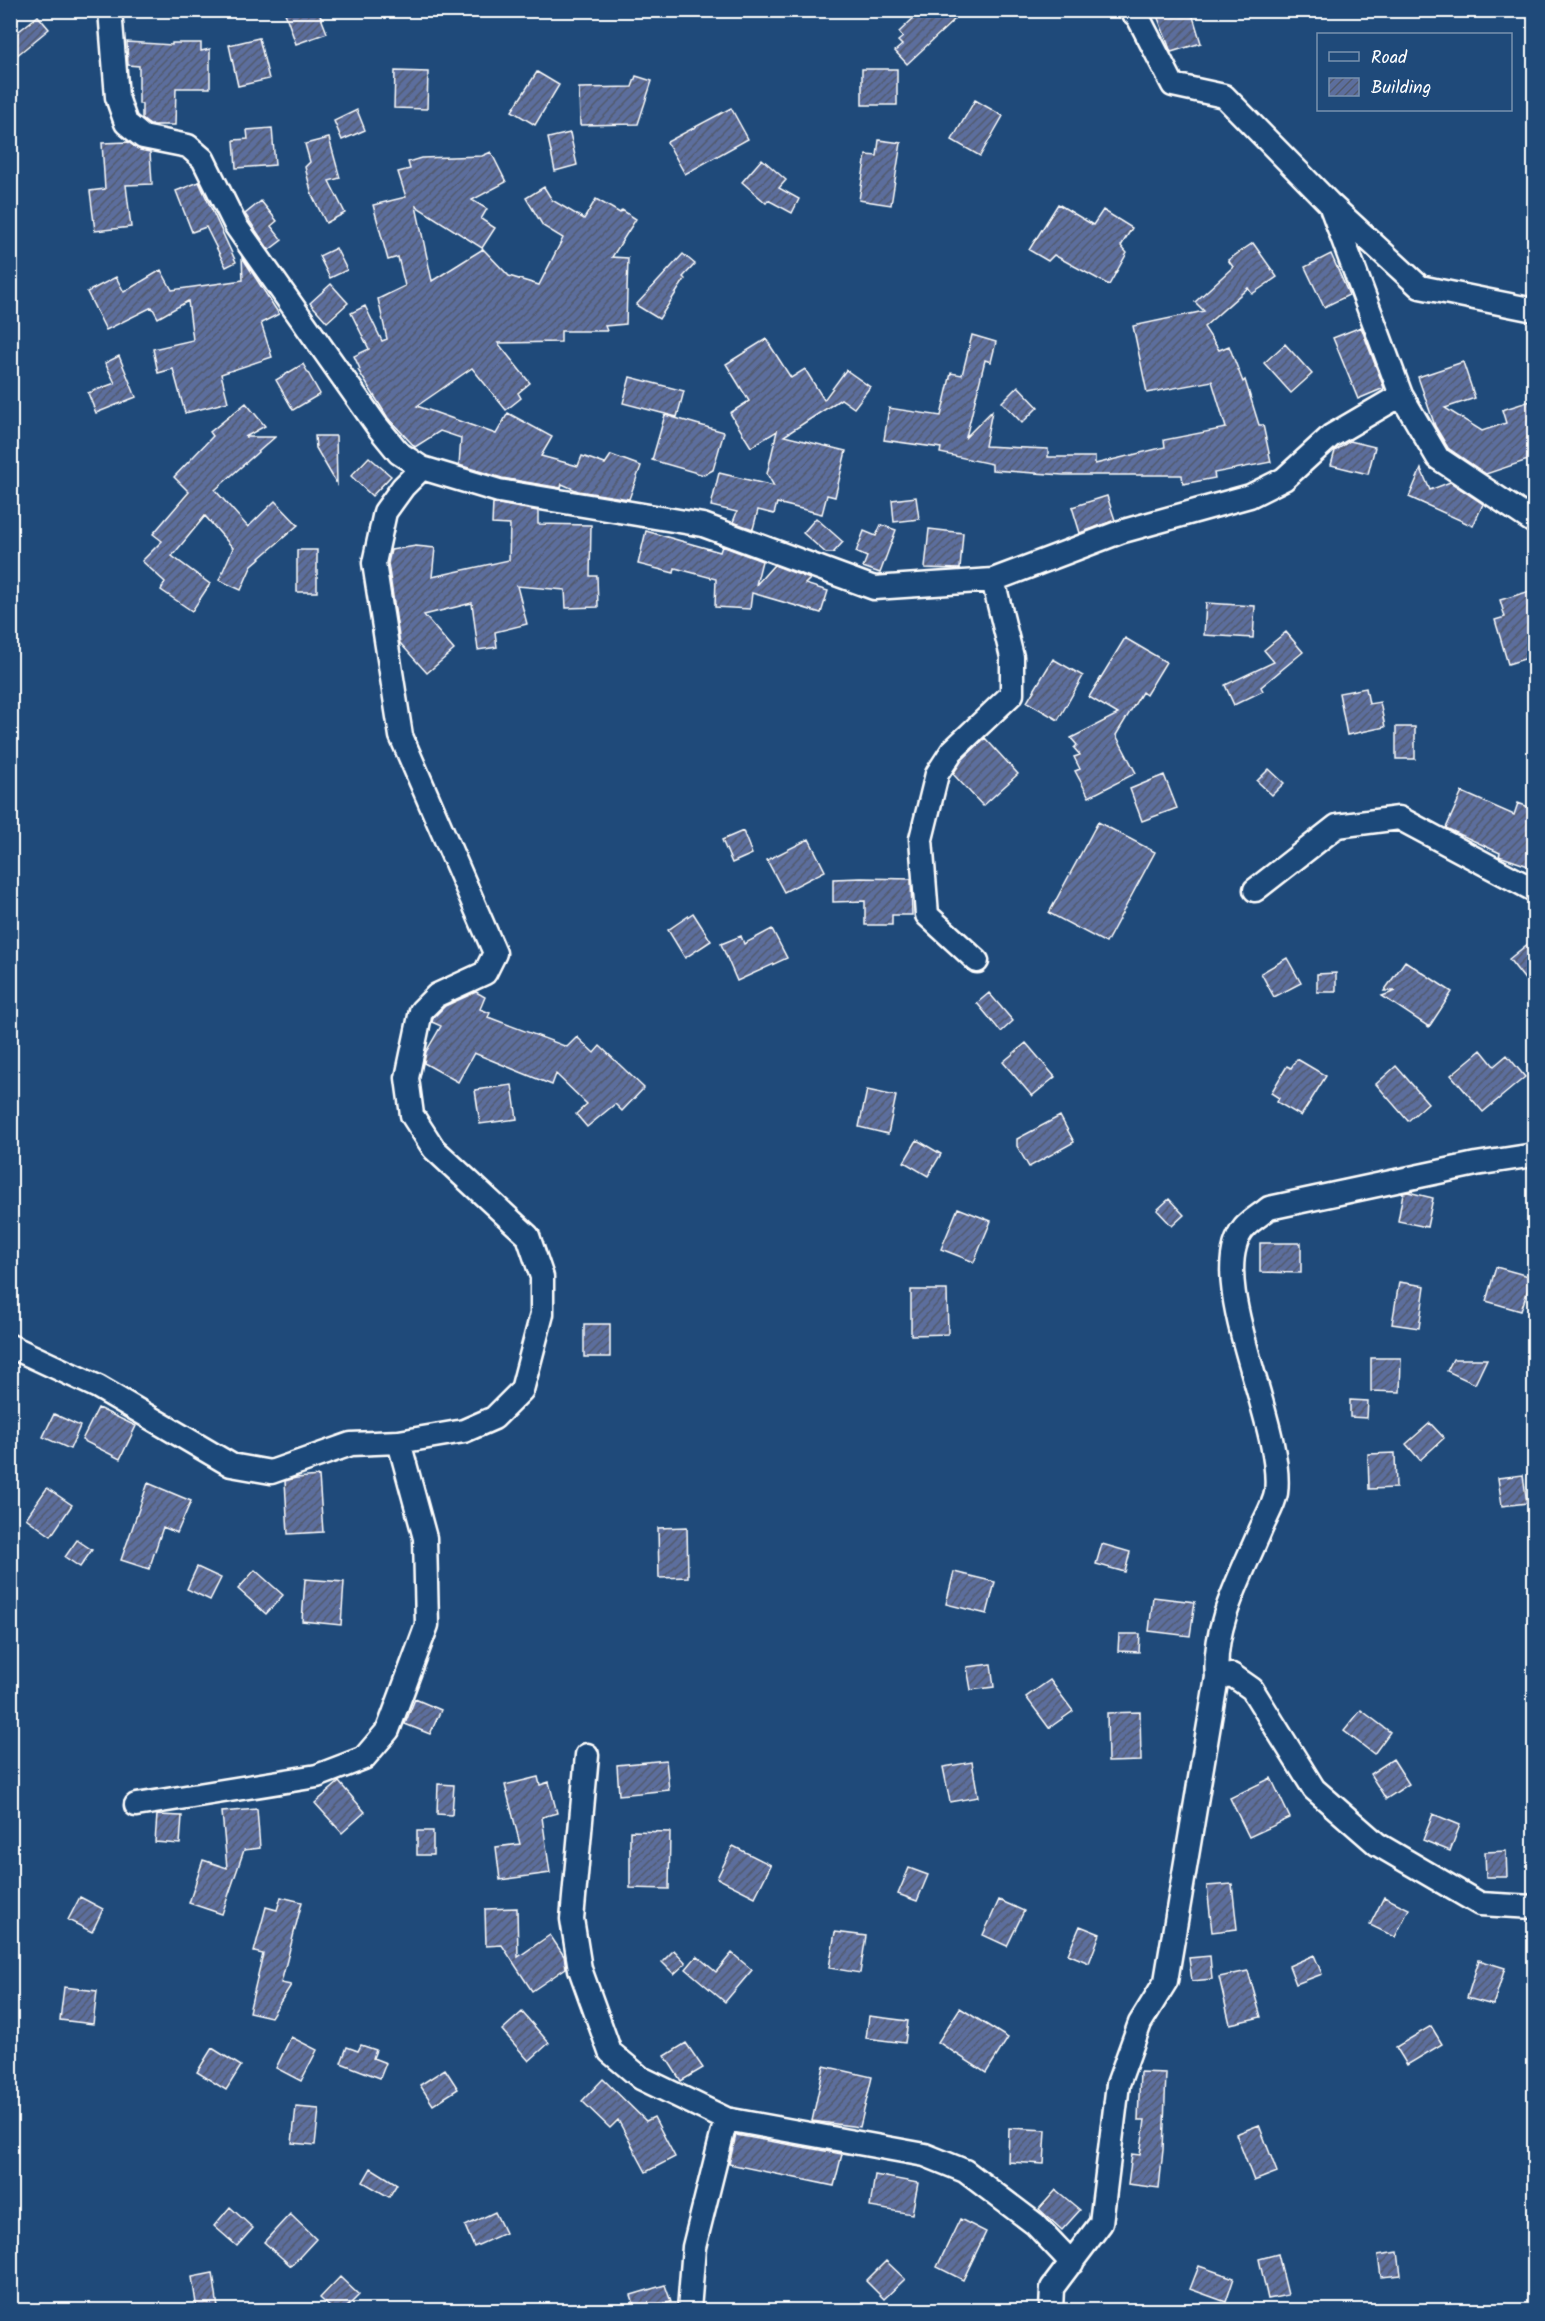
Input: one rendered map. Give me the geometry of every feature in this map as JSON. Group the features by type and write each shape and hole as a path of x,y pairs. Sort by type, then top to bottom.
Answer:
{"street":[{"path":"110,10 117,97 126,123 143,137 189,146 202,159 236,226 377,426 399,453 422,468 499,491 703,525 874,588 993,580 1120,532 1250,496 1284,479 1331,436 1401,395"},
{"path":"1130,10 1138,17 1173,85 1224,96 1329,203 1420,287 1534,310"},
{"path":"1329,203 1401,395 1438,458 1534,522"},
{"path":"10,1346 98,1387 231,1465 271,1472 351,1444 399,1442 464,1431 494,1418 522,1390 542,1314 542,1277 528,1236 434,1149 412,1115 407,1078 421,1011 437,995 485,974 495,953 401,736 374,563 385,512 422,468"},
{"path":"977,961 927,915 921,839 937,774 952,751 1012,694 1012,657 993,580"},
{"path":"1255,890 1336,826 1399,818 1534,890"},
{"path":"1051,2310 1052,2288 1101,2223 1118,2084 1140,2023 1166,1982 1217,1677 1215,1658 1228,1606 1276,1494 1275,1456 1232,1286 1233,1251 1244,1228 1269,1208 1476,1164 1534,1155"},
{"path":"136,1805 317,1776 364,1758 388,1730 427,1625 425,1538 399,1442"},
{"path":"1217,1677 1232,1675 1252,1689 1314,1789 1377,1844 1480,1904 1534,1907"},
{"path":"587,1755 572,1918 580,1969 610,2052 641,2078 726,2119 925,2155 965,2171 1035,2224 1072,2263"},
{"path":"689,2310 694,2247 726,2119"}],"building":[{"path":"284,10 318,10 327,33 296,44"},
{"path":"922,10 945,10 954,20 907,64 895,51 902,45 898,41 903,37 899,32"},
{"path":"1155,10 1191,10 1201,43 1171,52"},
{"path":"38,16 49,29 10,61 10,38"},
{"path":"259,38 269,79 238,86 229,45"},
{"path":"127,42 172,45 172,43 201,43 201,51 210,49 210,88 176,88 175,125 150,125 142,119 142,104 139,104 139,66 128,65"},
{"path":"862,69 897,69 897,105 862,105"},
{"path":"395,71 428,72 427,109 394,108"},
{"path":"537,72 559,85 535,125 512,111"},
{"path":"636,76 652,81 638,124 580,125 579,88 632,87"},
{"path":"975,100 1003,116 980,156 952,140"},
{"path":"731,108 748,139 685,174 667,142"},
{"path":"357,110 365,130 342,140 334,121"},
{"path":"272,128 275,165 236,168 234,140 248,139 247,130"},
{"path":"570,133 577,165 555,171 548,138"},
{"path":"329,138 340,178 329,181 345,213 326,223 312,195 305,167 310,162 305,144"},
{"path":"879,140 901,143 891,205 859,200 866,155 877,156"},
{"path":"128,142 140,150 150,152 152,184 126,185 131,227 95,231 90,191 105,189 102,143"},
{"path":"491,152 506,182 472,200 487,209 481,219 495,228 482,248 416,206 432,281 483,249 509,276 539,285 563,238 543,226 526,198 544,187 552,200 584,219 596,199 636,219 612,257 628,258 626,324 605,326 607,331 561,331 561,342 498,343 530,383 518,393 521,398 506,410 472,368 417,406 496,434 508,413 552,437 541,456 578,466 582,456 605,464 611,455 641,466 629,499 578,491 562,484 561,488 502,478 459,465 461,438 440,431 415,447 388,418 358,370 360,369 354,356 369,349 351,313 365,306 382,341 387,339 378,299 405,286 398,257 388,260 373,205 406,197 398,172 410,169 408,162 421,158 482,156"},
{"path":"762,159 786,180 779,188 799,199 792,213 768,200 766,203 742,182"},
{"path":"199,182 236,262 226,267 206,227 192,232 176,191"},
{"path":"261,201 277,221 271,226 282,240 269,250 245,214"},
{"path":"1058,204 1093,225 1103,210 1132,228 1121,246 1127,253 1109,285 1054,255 1048,261 1029,250"},
{"path":"1253,243 1277,277 1252,294 1248,288 1204,327 1219,350 1229,346 1243,382 1245,380 1259,425 1263,425 1271,462 1214,473 1215,478 1183,484 1182,475 1063,475 992,470 992,464 940,453 941,448 884,440 889,408 941,416 951,373 962,375 972,335 996,342 991,362 985,360 966,437 992,411 985,446 1048,449 1048,457 1095,457 1095,464 1165,447 1164,440 1226,428 1212,381 1147,393 1133,326 1204,311 1195,302 1233,267 1228,260"},
{"path":"336,248 347,270 330,278 319,256"},
{"path":"683,254 695,264 683,277 685,279 659,319 636,305"},
{"path":"1331,254 1349,295 1324,307 1305,267"},
{"path":"242,257 279,314 261,323 272,357 221,374 228,402 185,413 173,369 158,373 153,349 193,340 188,301 158,318 152,307 106,330 87,292 116,277 124,292 161,270 172,290 243,280"},
{"path":"331,284 348,303 327,322 310,303"},
{"path":"1361,327 1384,388 1358,399 1333,338"},
{"path":"766,339 791,378 805,369 824,400 846,370 870,387 854,408 841,399 784,436 846,451 835,497 827,495 822,514 777,503 774,514 758,510 753,529 733,522 737,512 711,506 719,473 774,486 767,474 777,431 751,447 730,413 749,401 726,364"},
{"path":"1285,344 1312,374 1291,393 1264,363"},
{"path":"119,356 136,397 96,413 88,393 115,383 105,363"},
{"path":"1463,362 1475,398 1445,408 1482,431 1506,423 1502,410 1534,400 1534,458 1486,474 1448,448 1435,426 1418,377"},
{"path":"303,364 320,394 293,410 276,380"},
{"path":"630,377 684,391 677,417 623,403"},
{"path":"1018,386 1038,407 1022,423 1002,402"},
{"path":"246,403 265,426 245,437 275,437 215,490 248,527 275,501 298,525 252,565 241,590 219,580 233,548 205,516 172,556 210,584 192,611 161,590 165,582 142,561 162,541 153,534 189,492 174,477 213,436 210,432"},
{"path":"665,415 724,432 713,470 704,475 652,460"},
{"path":"315,436 336,436 337,484 316,448"},
{"path":"1350,441 1375,447 1368,474 1331,465 1335,451"},
{"path":"369,457 391,476 372,496 351,476"},
{"path":"1421,469 1430,490 1450,482 1483,504 1473,526 1409,497"},
{"path":"1107,496 1115,520 1080,533 1072,507"},
{"path":"916,497 919,519 894,522 892,500"},
{"path":"493,503 538,511 538,524 591,525 590,576 597,576 598,607 566,608 565,590 517,586 527,624 495,632 497,647 478,650 472,603 424,615 454,650 427,673 400,643 388,563 391,550 416,546 435,548 432,577 509,560 510,525 492,524"},
{"path":"816,518 843,542 833,553 826,553 803,533"},
{"path":"881,525 896,530 880,573 863,567 867,557 856,552 864,531 876,536"},
{"path":"929,529 963,533 960,569 925,568"},
{"path":"646,531 720,552 722,546 762,561 756,585 774,565 810,579 805,584 828,591 821,613 752,593 750,609 715,607 716,579 675,568 674,573 638,564"},
{"path":"297,550 317,550 317,592 297,592"},
{"path":"1534,590 1534,656 1508,664 1495,620 1505,617 1500,600"},
{"path":"1206,603 1255,606 1253,638 1204,635"},
{"path":"1286,632 1303,652 1261,687 1263,691 1234,705 1225,685 1274,662 1264,650"},
{"path":"1125,638 1166,662 1146,695 1142,692 1116,735 1136,773 1089,797 1075,771 1080,769 1074,757 1080,755 1074,748 1077,745 1071,738 1118,714 1089,697"},
{"path":"1053,659 1083,676 1058,720 1027,702"},
{"path":"1366,688 1369,704 1380,702 1385,727 1347,735 1339,693"},
{"path":"1396,727 1415,727 1415,759 1396,759"},
{"path":"985,738 1018,774 983,806 953,774 962,760"},
{"path":"1269,769 1284,783 1272,795 1257,781"},
{"path":"1164,775 1177,808 1142,821 1130,789"},
{"path":"1462,792 1514,815 1518,803 1534,809 1534,868 1499,856 1500,853 1446,828"},
{"path":"1098,822 1155,852 1106,943 1049,913"},
{"path":"743,831 752,854 732,863 722,840"},
{"path":"809,839 825,871 784,892 767,860"},
{"path":"833,879 911,879 912,915 892,915 892,925 865,925 865,901 833,902"},
{"path":"693,913 711,941 685,958 668,930"},
{"path":"772,929 787,958 737,981 721,944 741,936 744,944"},
{"path":"1534,939 1534,991 1509,959"},
{"path":"1287,958 1301,983 1274,997 1261,973"},
{"path":"1405,961 1452,992 1429,1027 1382,996 1396,991 1384,991"},
{"path":"1336,973 1336,992 1317,992 1317,974"},
{"path":"476,992 485,997 480,1009 490,1013 488,1017 567,1047 577,1037 594,1053 600,1046 644,1088 622,1111 615,1104 587,1127 576,1114 587,1104 556,1074 552,1085 474,1053 458,1082 424,1063 426,1052 441,1026 432,1022 433,1018 445,1006"},
{"path":"989,993 1013,1021 1001,1032 977,1003"},
{"path":"1026,1043 1055,1077 1032,1096 1003,1062"},
{"path":"1481,1050 1494,1066 1507,1055 1525,1077 1483,1112 1451,1075"},
{"path":"1297,1059 1326,1076 1301,1116 1277,1102 1279,1098 1271,1093 1287,1066 1291,1068"},
{"path":"1396,1066 1428,1103 1408,1121 1376,1084"},
{"path":"512,1085 517,1119 480,1124 475,1090"},
{"path":"867,1090 896,1096 888,1134 859,1127"},
{"path":"1060,1116 1074,1142 1029,1167 1017,1146 1017,1139"},
{"path":"917,1140 941,1154 928,1176 904,1162"},
{"path":"1408,1192 1433,1198 1427,1227 1398,1221 1403,1193"},
{"path":"1169,1199 1184,1215 1172,1226 1157,1210"},
{"path":"958,1208 991,1221 974,1262 941,1249"},
{"path":"1260,1243 1301,1243 1301,1273 1260,1272"},
{"path":"1496,1267 1532,1277 1521,1311 1486,1301"},
{"path":"1399,1282 1425,1286 1419,1328 1392,1324"},
{"path":"911,1290 947,1290 948,1334 911,1335"},
{"path":"584,1324 610,1324 610,1357 584,1357"},
{"path":"1371,1358 1401,1358 1400,1392 1371,1391"},
{"path":"1453,1359 1487,1359 1475,1384 1447,1371"},
{"path":"1350,1400 1368,1401 1367,1418 1350,1417"},
{"path":"98,1408 136,1426 120,1459 82,1440"},
{"path":"54,1414 80,1426 70,1449 43,1437"},
{"path":"1430,1423 1444,1438 1420,1460 1406,1444"},
{"path":"1395,1453 1396,1488 1369,1489 1368,1454"},
{"path":"1523,1475 1527,1503 1502,1506 1498,1478"},
{"path":"319,1476 323,1532 288,1534 285,1481"},
{"path":"148,1483 191,1501 177,1533 163,1527 149,1569 121,1560"},
{"path":"47,1488 72,1505 51,1536 26,1518"},
{"path":"687,1527 688,1577 659,1578 658,1528"},
{"path":"77,1540 92,1550 80,1567 65,1557"},
{"path":"1102,1544 1130,1552 1125,1572 1096,1564"},
{"path":"197,1567 221,1578 210,1600 187,1589"},
{"path":"255,1570 283,1595 266,1614 238,1589"},
{"path":"954,1572 995,1582 987,1614 946,1604"},
{"path":"305,1579 344,1582 341,1625 302,1621"},
{"path":"1153,1597 1195,1602 1190,1636 1149,1631"},
{"path":"1119,1634 1140,1634 1139,1652 1118,1651"},
{"path":"991,1664 994,1687 971,1690 967,1667"},
{"path":"1050,1680 1073,1711 1049,1728 1026,1697"},
{"path":"415,1699 441,1710 430,1734 405,1724"},
{"path":"1361,1710 1390,1732 1374,1754 1344,1731"},
{"path":"1140,1712 1141,1761 1108,1762 1107,1713"},
{"path":"1393,1759 1409,1784 1386,1799 1370,1774"},
{"path":"666,1760 669,1790 619,1795 617,1765"},
{"path":"972,1762 978,1797 950,1802 943,1767"},
{"path":"538,1777 540,1785 549,1782 557,1813 542,1817 550,1873 500,1880 496,1847 520,1844 505,1785"},
{"path":"1271,1778 1290,1818 1249,1837 1230,1798"},
{"path":"339,1782 365,1812 342,1833 315,1803"},
{"path":"438,1784 454,1785 452,1815 437,1814"},
{"path":"257,1809 260,1848 244,1850 222,1914 189,1903 203,1860 227,1868 222,1812"},
{"path":"1433,1814 1460,1825 1450,1851 1423,1840"},
{"path":"157,1815 182,1816 180,1844 155,1842"},
{"path":"417,1831 433,1831 433,1855 417,1855"},
{"path":"630,1831 670,1832 669,1889 630,1888"},
{"path":"733,1846 771,1865 755,1897 717,1878"},
{"path":"1506,1851 1507,1877 1486,1877 1485,1852"},
{"path":"909,1868 928,1875 917,1901 898,1894"},
{"path":"1232,1884 1237,1929 1212,1932 1207,1886"},
{"path":"80,1897 103,1909 92,1932 68,1920"},
{"path":"281,1897 302,1902 281,1983 291,1985 271,2017 249,2012 263,1954 254,1952 266,1907 277,1910"},
{"path":"1384,1897 1409,1909 1395,1937 1370,1925"},
{"path":"999,1900 1024,1911 1007,1946 983,1935"},
{"path":"517,1908 518,1957 550,1935 564,1956 566,1968 532,1991 502,1945 486,1946 485,1909"},
{"path":"1080,1926 1100,1934 1089,1963 1068,1954"},
{"path":"835,1932 866,1936 860,1973 829,1968"},
{"path":"674,1950 686,1963 674,1974 662,1962"},
{"path":"732,1953 752,1970 725,2002 686,1969 697,1956 716,1972"},
{"path":"1314,1955 1322,1974 1296,1984 1289,1966"},
{"path":"1210,1956 1212,1979 1192,1981 1189,1958"},
{"path":"1479,1960 1505,1968 1493,2005 1467,1998"},
{"path":"1248,1971 1261,2017 1230,2024 1219,1977"},
{"path":"64,1987 97,1991 93,2024 60,2020"},
{"path":"960,2008 1008,2038 986,2073 938,2042"},
{"path":"522,2012 549,2043 529,2061 502,2030"},
{"path":"869,2016 908,2021 905,2043 866,2038"},
{"path":"1431,2026 1442,2044 1407,2065 1396,2047"},
{"path":"291,2037 317,2050 301,2081 276,2068"},
{"path":"686,2043 703,2068 681,2081 665,2056"},
{"path":"361,2045 376,2050 373,2058 386,2063 380,2078 341,2063 347,2047 358,2051"},
{"path":"212,2048 241,2066 226,2090 197,2072"},
{"path":"824,2066 872,2077 860,2127 812,2121"},
{"path":"445,2069 458,2089 433,2105 420,2085"},
{"path":"1140,2072 1166,2073 1159,2188 1128,2184 1132,2154 1140,2155 1145,2120 1138,2120"},
{"path":"603,2079 646,2121 654,2117 675,2157 646,2172 618,2120 610,2128 582,2101"},
{"path":"296,2107 319,2109 315,2145 292,2143"},
{"path":"1259,2125 1277,2172 1254,2181 1236,2134"},
{"path":"1009,2128 1046,2130 1044,2164 1008,2162"},
{"path":"736,2135 842,2154 834,2186 729,2164"},
{"path":"371,2168 397,2184 389,2197 363,2182"},
{"path":"875,2175 918,2183 912,2214 870,2207"},
{"path":"1056,2190 1080,2210 1062,2230 1039,2209"},
{"path":"230,2207 253,2228 237,2246 214,2226"},
{"path":"495,2212 505,2233 474,2247 465,2226"},
{"path":"290,2214 316,2239 291,2266 264,2242"},
{"path":"960,2219 986,2232 963,2280 937,2267"},
{"path":"1398,2252 1401,2275 1381,2277 1378,2255"},
{"path":"1278,2254 1288,2295 1268,2299 1259,2259"},
{"path":"886,2261 905,2279 884,2299 866,2281"},
{"path":"1199,2266 1234,2278 1226,2302 1190,2289"},
{"path":"213,2273 218,2308 197,2310 192,2277"},
{"path":"340,2277 359,2295 344,2310 333,2310 320,2298"},
{"path":"665,2285 671,2302 636,2310 631,2295"}]}
